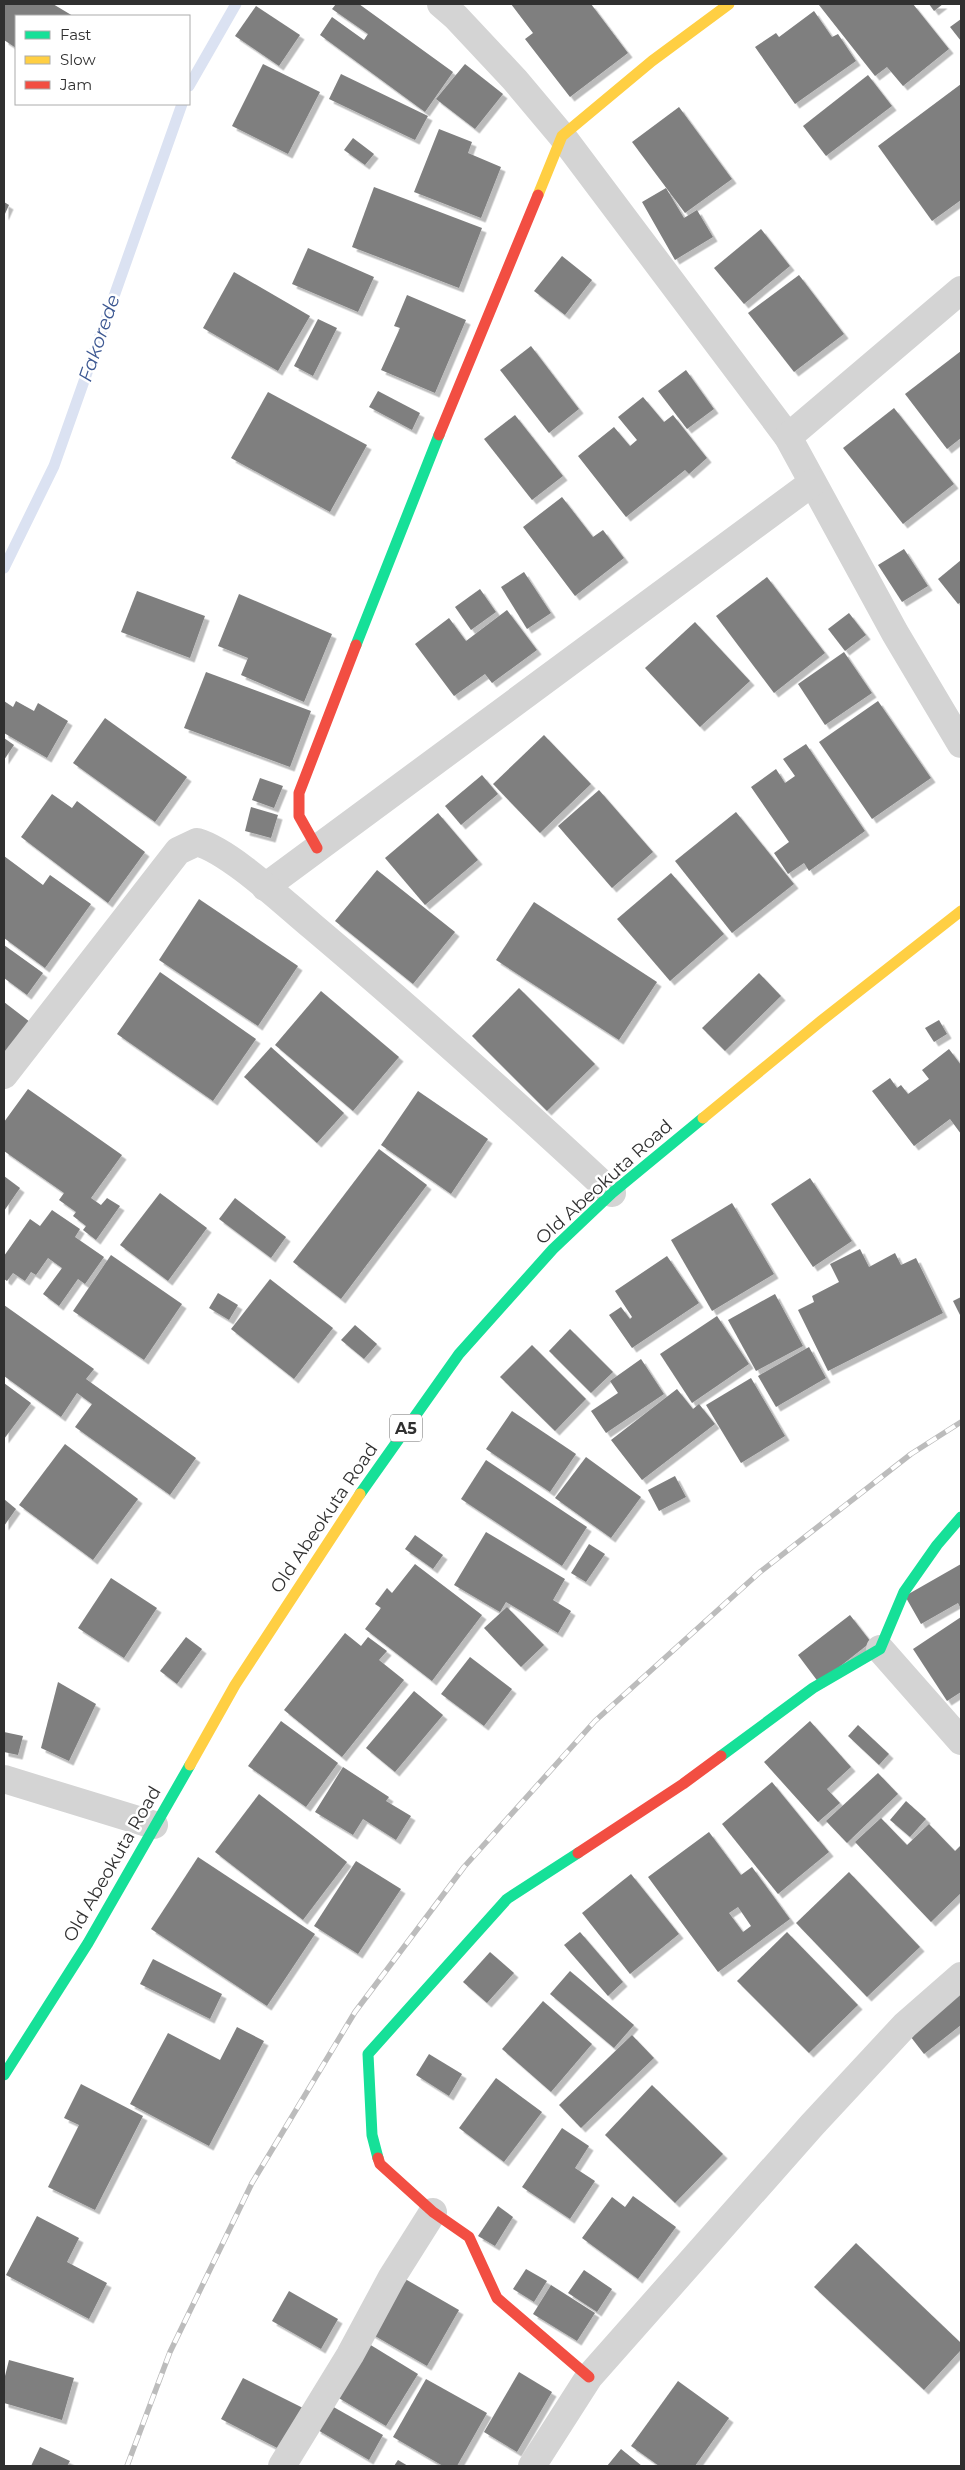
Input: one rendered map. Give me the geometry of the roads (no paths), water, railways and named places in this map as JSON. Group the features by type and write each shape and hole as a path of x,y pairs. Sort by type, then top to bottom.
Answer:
{"main road":[{"path":"317,848 299,816 298,793 396,539 562,136 652,61 729,4"},
{"name":"Old Abeokuta Road","path":"4,2075 88,1943 154,1824 235,1685 344,1518 459,1354 553,1249 612,1193 821,1022 961,911"},
{"path":"589,2377 498,2298 469,2236 433,2212 380,2164 372,2135 368,2054 507,1899 683,1784 813,1688 880,1649 904,1592 937,1545 961,1517"}],"street":[{"path":"441,4 456,17 515,80 562,136 788,437 895,633 961,744"},
{"path":"788,437 961,290"},
{"path":"265,887 812,483"},
{"path":"4,1075 178,851 197,842 211,846 265,887 474,1066 612,1193"},
{"path":"880,1649 961,1741"},
{"path":"4,1779 154,1824"},
{"path":"532,2466 589,2377 845,2089 905,2025 961,1976"},
{"path":"282,2466 350,2355 392,2278 433,2212"}],"waterway":[{"name":"Fakorede","path":"190,84 236,4"},
{"name":"Fakorede","path":"4,568 54,466 182,105"}],"railway":[{"path":"127,2466 170,2352 252,2183 355,2012 464,1867 595,1721 760,1572 911,1454 961,1422"}]}
